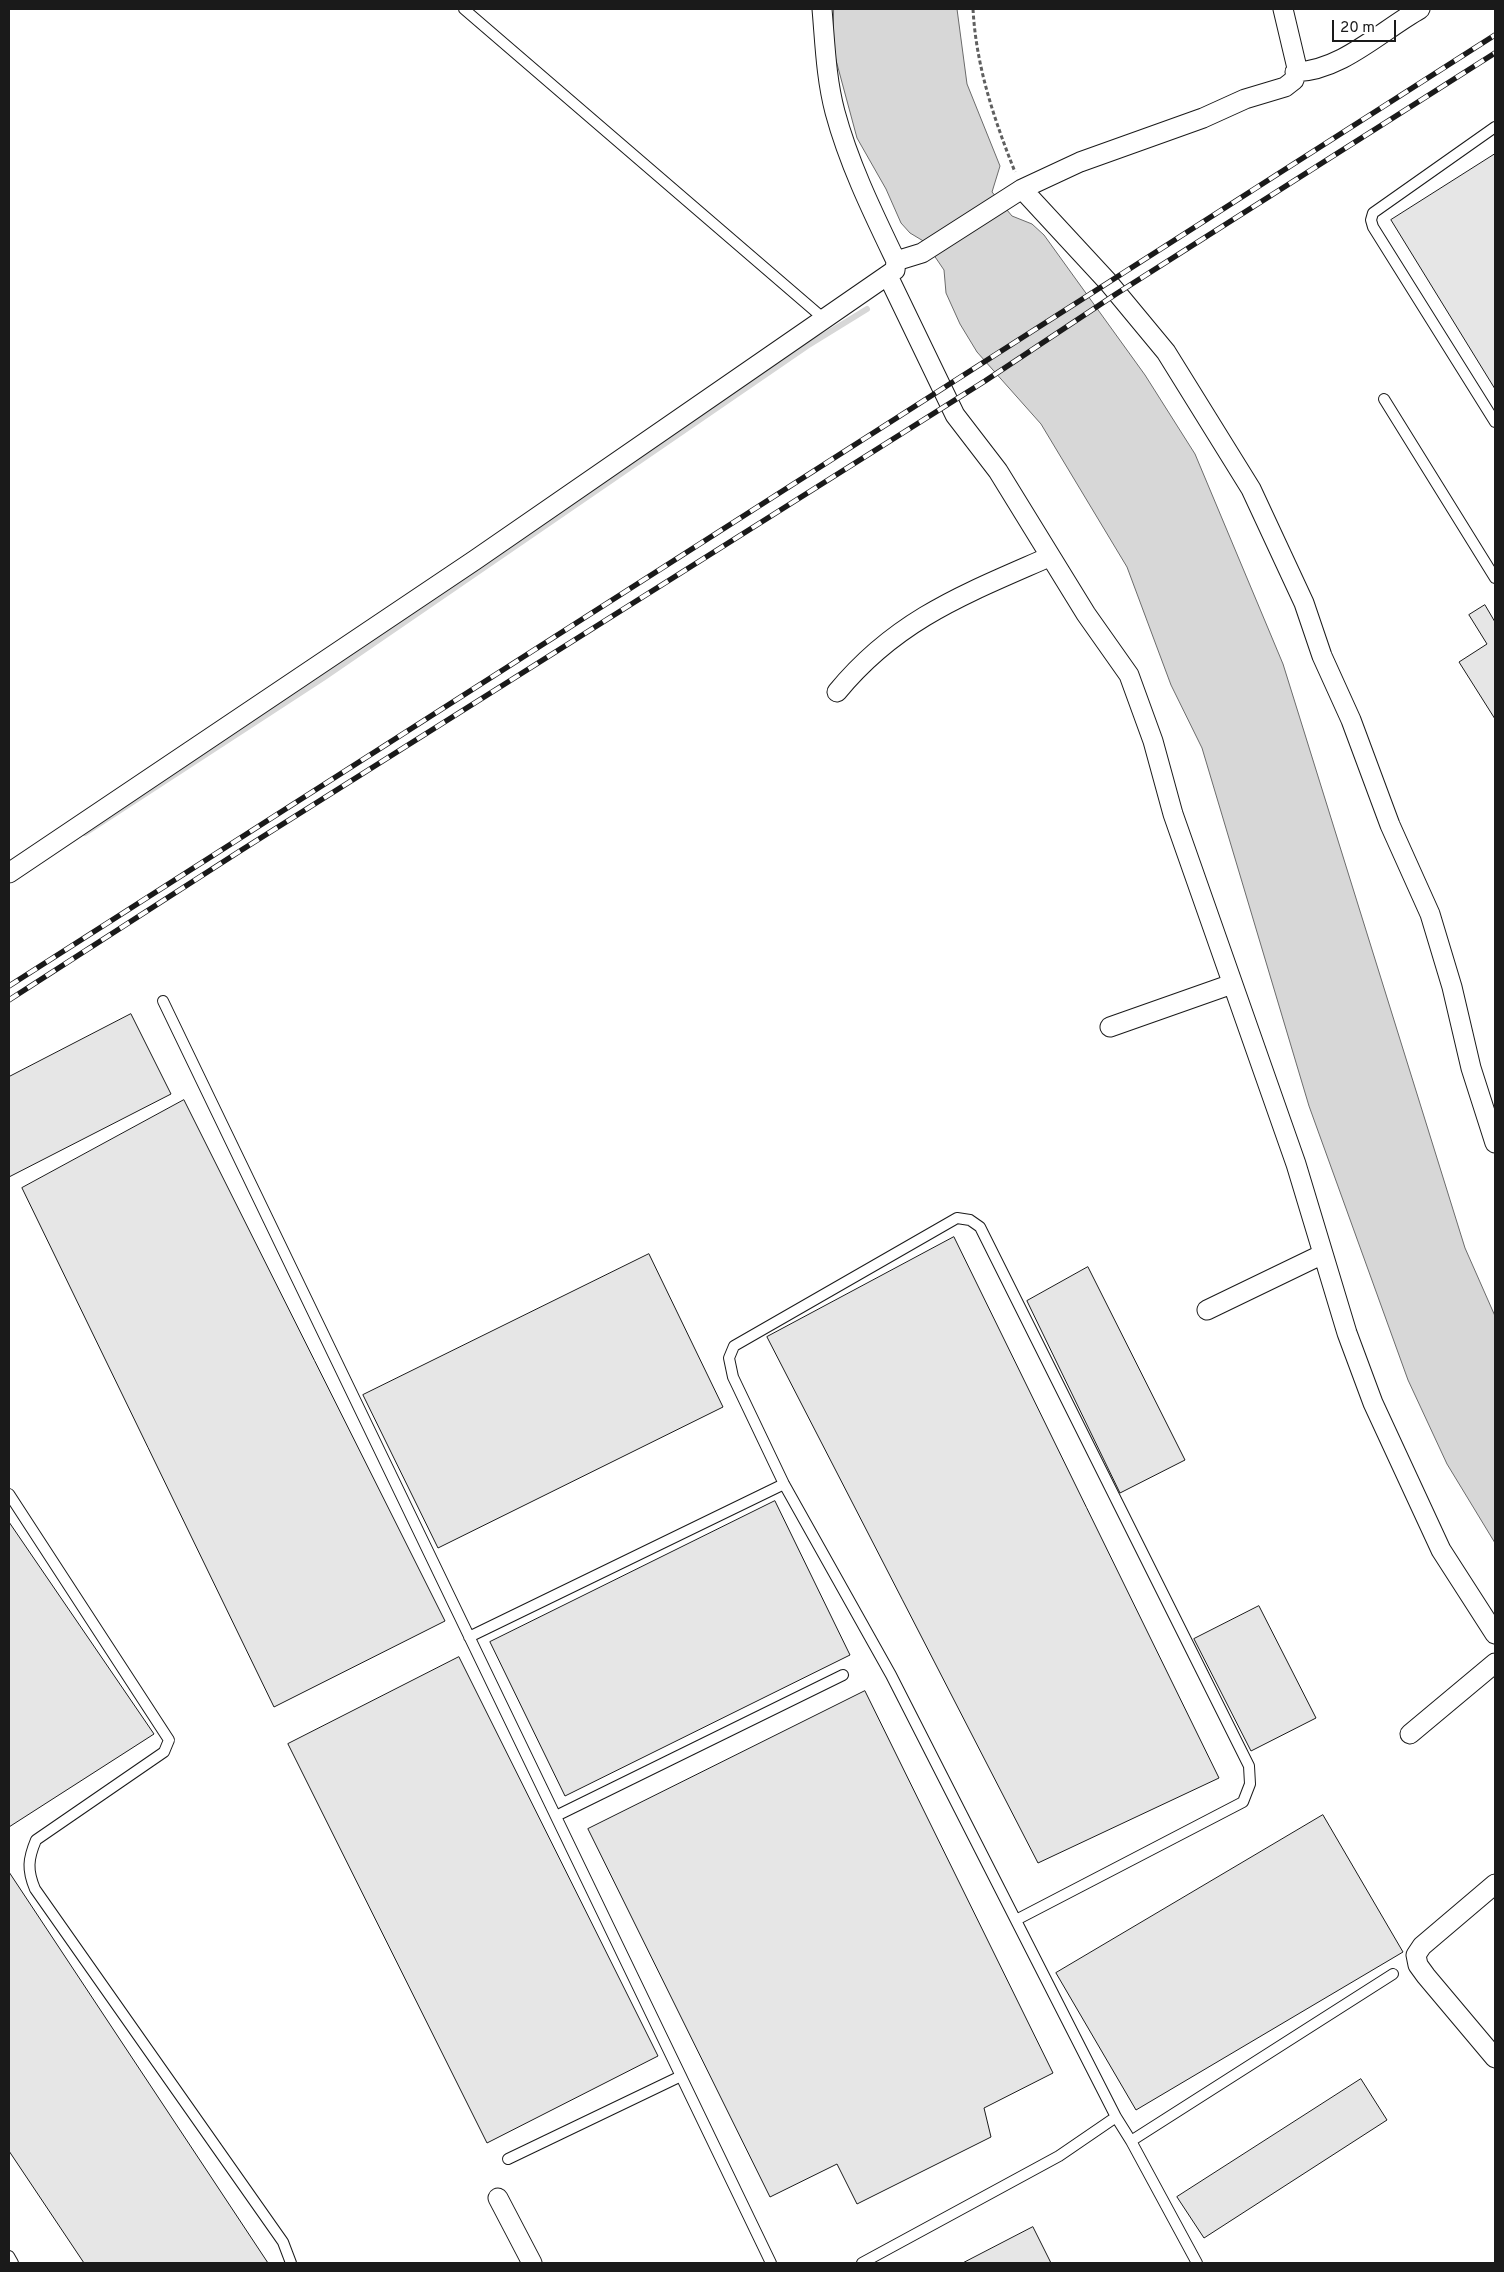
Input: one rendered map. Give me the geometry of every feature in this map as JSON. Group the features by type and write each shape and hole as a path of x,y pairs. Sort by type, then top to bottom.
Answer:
{"street":[{"path":"822,9 826,64 835,112 892,269 948,403 998,471 1049,557 1086,614 1129,674 1153,741 1174,814 1296,1164 1354,1351 1373,1403 1441,1550 1495,1634"},
{"path":"9,873 475,560 892,269 922,253 1015,193 1080,162 1203,118 1245,99 1286,87 1294,80 1295,72 1294,55 1284,9"},
{"path":"1295,72 1322,68 1338,61 1420,9"},
{"path":"1015,193 1108,282 1166,352 1250,490 1304,603 1322,656 1351,720 1390,825 1430,914 1452,987 1471,1068 1495,1143"},
{"path":"837,692 859,665 921,617 1049,557"},
{"path":"1110,1027 1232,984"},
{"path":"1207,1310 1323,1254"},
{"path":"1410,1734 1495,1663"},
{"path":"1495,1884 1422,1946 1416,1954 1418,1965 1426,1976 1495,2058"},
{"path":"498,2198 532,2263"}],"lane":[{"path":"464,9 823,318"},
{"path":"1495,127 1373,213 1371,220 1373,228 1495,422"},
{"path":"1384,399 1495,578"},
{"path":"162,1001 771,2263"},
{"path":"1016,1920 1243,1802 1250,1784 1249,1766 980,1227 970,1220 956,1218 734,1346 729,1358 733,1377 784,1484 891,1675 1116,2117 1198,2263"},
{"path":"469,1637 784,1484"},
{"path":"9,1494 170,1740 164,1752 36,1840 29,1856 28,1872 35,1889 283,2242 291,2263"},
{"path":"556,1816 843,1675"},
{"path":"1131,2141 1393,1974"},
{"path":"508,2159 682,2076"},
{"path":"862,2263 1060,2156 1116,2117"},
{"path":"9,2256 13,2263"}],"path":[{"path":"973,9 974,35 982,76 998,127 1015,193"}],"shaded area":[{"path":"834,9 957,9 967,84 1000,166 992,192 1012,216 1032,224 1044,235 1145,375 1195,454 1283,664 1465,1248 1495,1316 1495,1543 1447,1464 1408,1380 1309,1106 1202,748 1171,685 1127,567 1041,424 977,352 960,324 946,293 944,270 925,242 910,233 901,223 886,189 857,138 833,49"}],"building":[{"path":"1495,154 1495,389 1391,220"},
{"path":"1485,605 1495,622 1495,719 1459,662 1487,644 1469,615"},
{"path":"131,1014 171,1094 9,1177 9,1077"},
{"path":"184,1100 445,1621 274,1707 22,1188"},
{"path":"954,1237 1219,1778 1038,1863 767,1337"},
{"path":"649,1254 723,1407 438,1548 363,1395"},
{"path":"1088,1267 1185,1460 1120,1493 1027,1301"},
{"path":"775,1501 850,1655 565,1796 490,1642"},
{"path":"9,1522 154,1734 9,1827"},
{"path":"1259,1606 1316,1718 1251,1751 1194,1639"},
{"path":"459,1657 658,2056 487,2143 288,1744"},
{"path":"865,1691 1053,2073 984,2108 991,2137 857,2204 837,2164 770,2197 588,1829"},
{"path":"1323,1815 1403,1952 1136,2110 1056,1973"},
{"path":"9,1872 268,2263 84,2263 9,2151"},
{"path":"1361,2079 1387,2120 1204,2238 1177,2197"},
{"path":"1033,2227 1051,2263 963,2263"}],"waterway":[{"path":"85,833 323,678 807,346 867,309"}],"railway":[{"path":"9,986 1495,35"},
{"path":"9,1000 240,851 985,381 1116,294 1495,53"}]}
